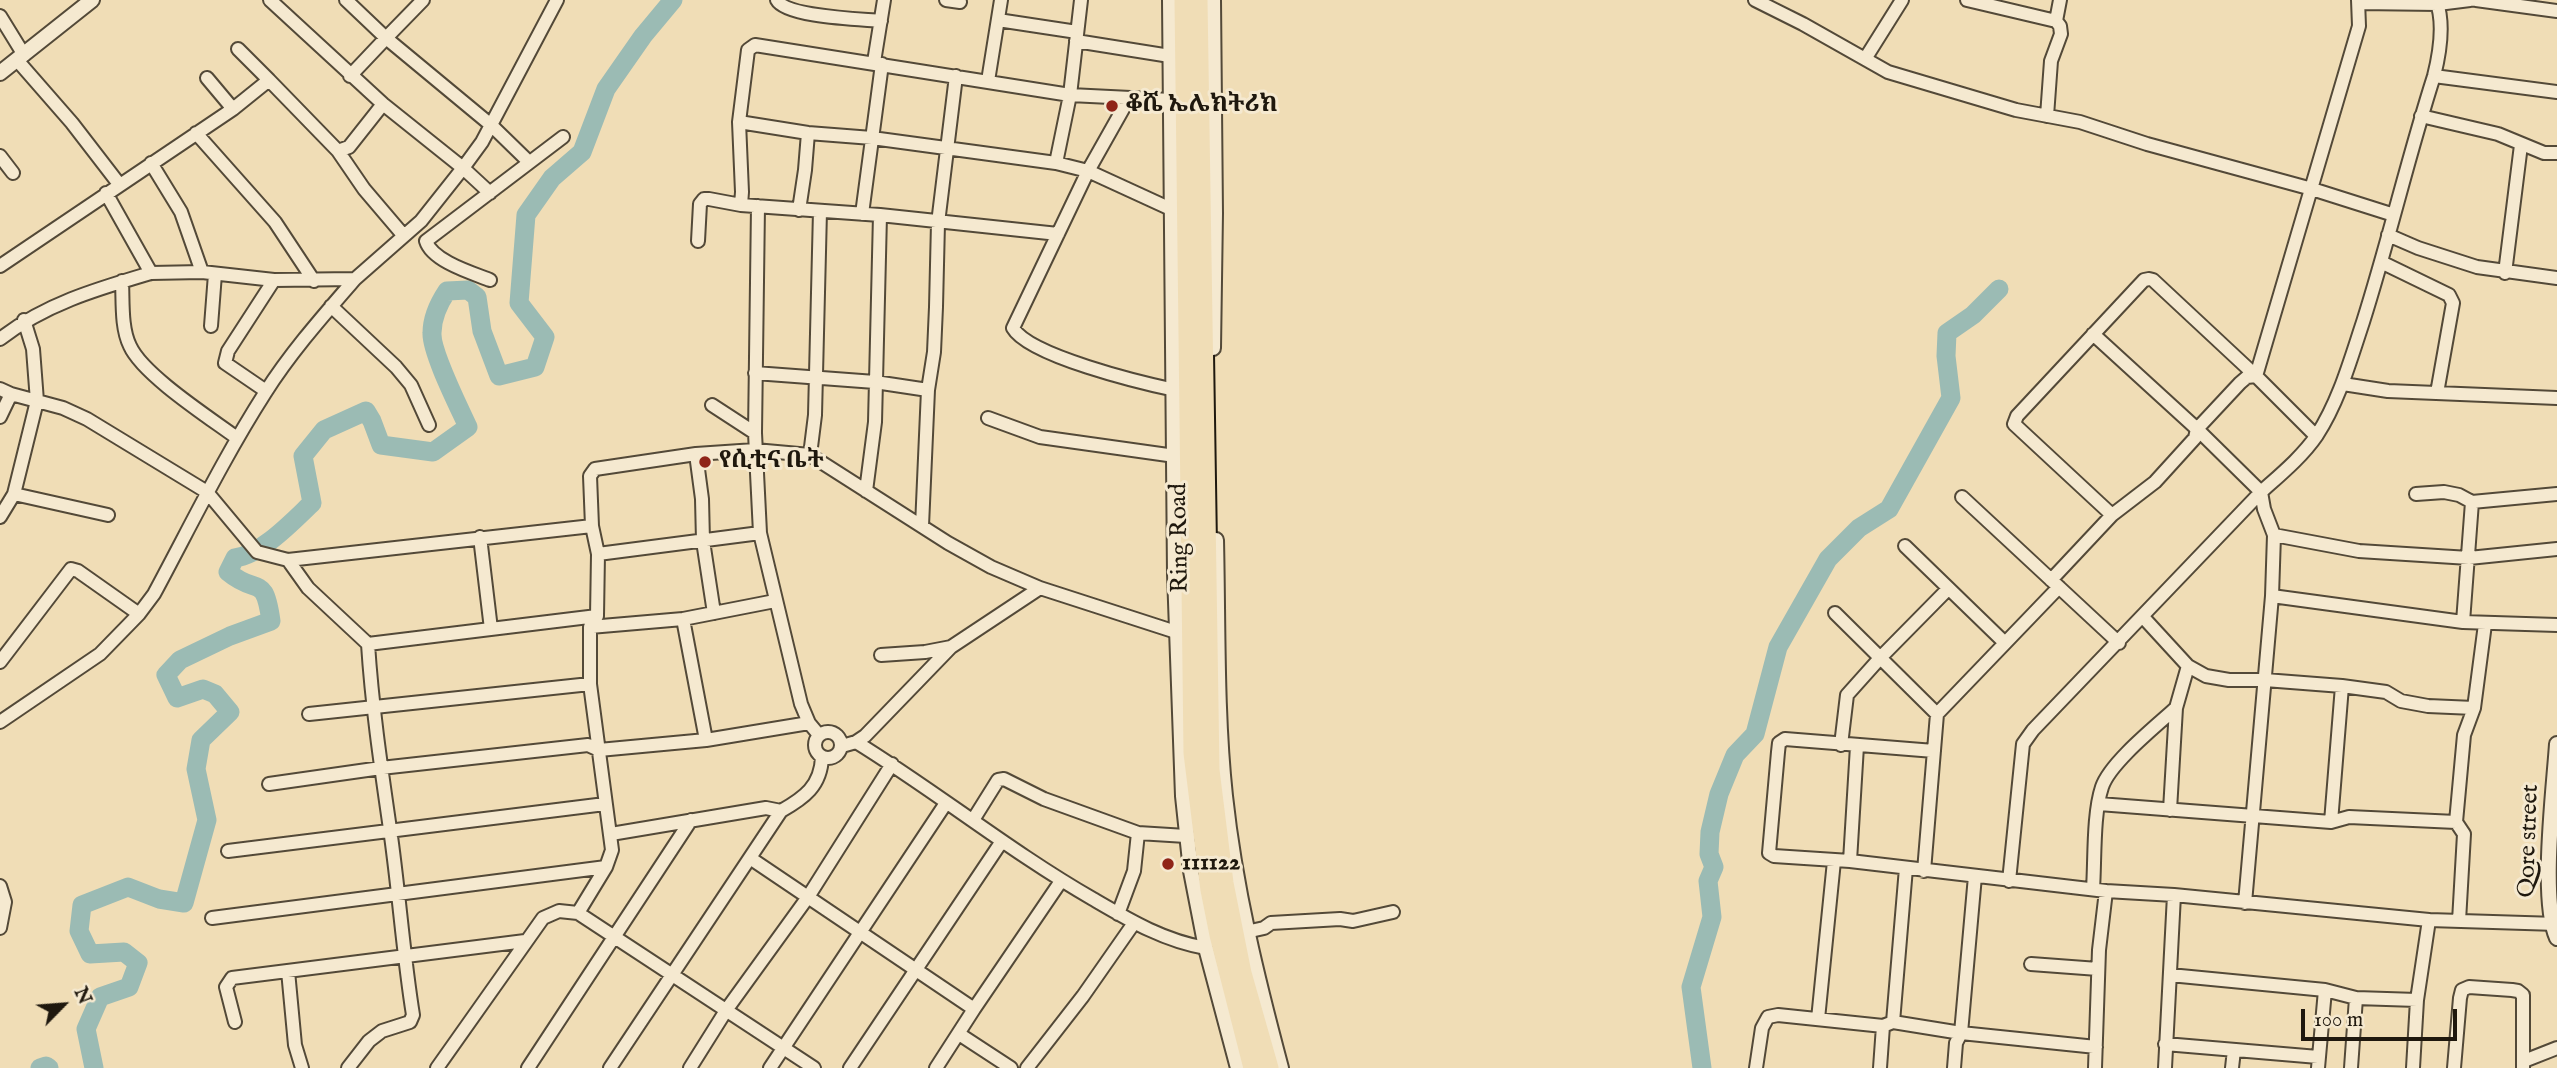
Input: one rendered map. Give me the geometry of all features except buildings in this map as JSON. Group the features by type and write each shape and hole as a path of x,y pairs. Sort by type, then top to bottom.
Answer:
{"highway":[{"name":"Ring Road","path":"1184,0 1193,753 1210,890 1253,1068"},
{"name":"Ring Road","path":"1198,0 1210,770 1224,883 1242,973 1269,1068"}],"street":[{"path":"270,0 383,104 490,193"},
{"path":"346,0 386,38 491,125 529,162"},
{"path":"350,75 423,0"},
{"path":"1,717 100,654 139,614 153,594 207,492 266,391 298,345 331,306 355,279 421,221 463,169 491,125 557,0"},
{"path":"777,0 784,8 832,18 881,21"},
{"path":"862,214 872,138 884,0"},
{"path":"946,0 960,2"},
{"path":"988,81 1001,0"},
{"path":"1056,163 1070,95 1081,0"},
{"path":"1170,0 1177,632 1186,836 1206,948 1238,1068"},
{"path":"1213,0 1215,213 1212,369 1224,794 1246,932 1280,1068"},
{"path":"1755,0 1888,72 2016,110 2080,122 2394,215"},
{"path":"1865,59 1902,0"},
{"path":"1967,0 2056,21 2060,26 2052,61 2046,116"},
{"path":"2056,21 2060,0"},
{"path":"2256,376 2359,26 2359,2 2470,0"},
{"path":"2476,0 2557,11"},
{"path":"0,73 90,1"},
{"path":"2009,881 2024,744 2033,730 2261,492 2298,458 2316,436 2343,384 2434,76 2440,51 2437,2"},
{"path":"0,16 21,58 119,184"},
{"path":"998,20 1170,56"},
{"path":"741,205 739,122 748,50 755,45 1070,95 1128,100 1171,100"},
{"path":"238,49 338,151 364,189 404,236"},
{"path":"922,526 928,390 934,341 938,223 956,76"},
{"path":"2434,76 2557,92"},
{"path":"207,78 233,108"},
{"path":"0,266 233,108 269,80"},
{"path":"1128,100 1088,172 1014,324 1016,335 1024,341 1078,364 1123,379 1175,390"},
{"path":"338,151 349,147 383,104"},
{"path":"2421,116 2498,134 2544,153 2557,153"},
{"path":"739,122 807,133 872,138 1056,163 1088,172 1173,209"},
{"path":"196,133 275,222 314,281"},
{"path":"799,210 807,133"},
{"path":"490,280 449,263 426,243 564,137"},
{"path":"2505,273 2521,145"},
{"path":"0,156 13,173"},
{"path":"151,163 181,212 209,273 211,326"},
{"path":"106,193 151,273"},
{"path":"698,241 701,201 709,199 741,205 880,215 1058,234"},
{"path":"758,206 755,450 760,533 801,704 809,723 819,735"},
{"path":"810,455 815,415 820,211"},
{"path":"866,491 875,422 880,215"},
{"path":"2388,235 2448,259 2505,273 2557,278"},
{"path":"2381,262 2449,295 2453,303 2437,393"},
{"path":"0,339 24,320 81,294 151,273 209,273 274,280 355,279"},
{"path":"2112,514 2014,424 2017,415 2148,279 2153,280 2256,376 2316,436"},
{"path":"266,391 225,363 225,360 228,351 274,280"},
{"path":"122,281 126,334 134,354 149,371 237,439"},
{"path":"331,306 396,367 411,385 429,425"},
{"path":"0,517 14,494 37,401 33,349 24,320"},
{"path":"2093,334 2261,492 2274,535 2272,596 2245,903"},
{"path":"755,373 815,376 928,390"},
{"path":"1924,871 1937,714 2004,642 2112,514 2155,482 2196,438 2197,429 2240,383 2247,377 2256,376"},
{"path":"2343,384 2388,391 2557,398"},
{"path":"0,417 5,392 63,408 87,419 207,492 257,552 288,560 592,526"},
{"path":"712,405 755,433"},
{"path":"988,418 1040,436 1175,456"},
{"path":"579,913 606,867 612,850 590,684 598,554 592,526 590,476 595,469 695,454 755,450 810,455 992,567 1040,588 1177,632"},
{"path":"695,454 702,499 703,541 714,613"},
{"path":"2416,494 2444,492 2459,495 2472,502 2557,494"},
{"path":"14,494 108,515"},
{"path":"1962,497 2119,643"},
{"path":"2463,622 2472,502"},
{"path":"598,554 760,533"},
{"path":"2274,535 2359,551 2469,558 2557,550"},
{"path":"480,537 491,629"},
{"path":"1905,546 2004,642"},
{"path":"288,560 308,588 368,644 372,705 413,1014 410,1022 382,1031 369,1041 348,1068"},
{"path":"0,662 71,569 78,571 139,614"},
{"path":"822,757 835,757 842,746 856,742 951,647 1040,588"},
{"path":"1841,745 1847,695 1948,589"},
{"path":"2272,596 2463,622 2557,625"},
{"path":"368,644 491,629 683,619 775,601"},
{"path":"1835,614 1937,714"},
{"path":"2143,617 2188,666 2206,676 2229,680 2342,686 2386,692 2401,701 2428,706 2474,708"},
{"path":"683,619 706,740"},
{"path":"2459,921 2464,834 2456,822 2464,735 2474,708 2484,624"},
{"path":"881,655 951,647"},
{"path":"2170,810 2176,708 2188,666"},
{"path":"309,714 372,705 590,684"},
{"path":"2331,822 2342,686"},
{"path":"2095,1068 2099,804 2102,785 2112,769 2176,708"},
{"path":"269,784 381,768 588,745 599,750 706,740 809,723"},
{"path":"819,735 831,731 841,740 842,746"},
{"path":"610,1068 780,811 802,799 816,785 822,771 822,757 815,747 819,735"},
{"path":"1934,751 1785,739 1779,743 1769,853 1774,856 1850,861 2099,890 2555,929"},
{"path":"856,742 1061,881 1134,923 1180,944 1206,948"},
{"name":"Qore street","path":"2555,929 2550,865 2557,744"},
{"path":"1850,861 1857,746"},
{"path":"690,1068 727,1009 808,897 892,764"},
{"path":"973,820 998,780 1004,779 1044,799 1138,834 1186,836"},
{"path":"770,1068 946,803"},
{"path":"228,851 605,804"},
{"path":"2099,804 2331,822 2349,817 2456,822"},
{"path":"611,834 766,808 780,811"},
{"path":"528,1068 691,820"},
{"path":"1118,914 1134,871 1138,834"},
{"path":"850,1068 1002,841"},
{"path":"750,858 974,1009"},
{"path":"1818,1019 1834,861"},
{"path":"212,918 606,867"},
{"path":"1880,1068 1888,1024 1906,868"},
{"path":"1954,1068 1956,1043 1961,1032 1975,876"},
{"path":"936,1068 1061,881"},
{"path":"0,886 5,902 0,928"},
{"path":"2165,1068 2174,895"},
{"path":"437,1068 543,918 559,911 579,913 814,1068"},
{"path":"1246,932 1264,928 1271,923 1340,919 1353,921 1393,912"},
{"path":"2413,1068 2417,1000 2429,920"},
{"path":"1027,1068 1083,996 1134,923"},
{"path":"235,1022 226,986 232,978 526,941"},
{"path":"2031,964 2098,970"},
{"path":"288,971 295,1045 302,1068"},
{"path":"2170,975 2325,990 2356,998 2417,1000"},
{"path":"2454,1068 2460,998 2462,990 2469,987 2512,990 2523,995 2523,1065 2557,1048"},
{"path":"2165,1044 2234,1050 2318,1062 2325,990"},
{"path":"2351,1068 2356,998"},
{"path":"1756,1068 1762,1028 1768,1017 1778,1015 2096,1047"},
{"path":"959,1034 1011,1068"},
{"path":"2231,1068 2234,1050"}],"waterway":[{"path":"94,1068 86,1029 100,997 129,987 138,963 124,952 90,954 79,931 82,905 128,887 159,899 184,903 207,820 196,769 201,740 230,712 215,694 203,689 177,698 166,675 180,660 230,636 271,621 266,596 262,591 228,572 235,558 266,544 312,503 303,456 324,430 366,411 381,445 433,452 468,427 446,380 433,342 432,327 435,316 447,291 468,290 477,297 482,331 499,376 535,367 545,337 519,303 526,215 552,178 582,152 606,89 643,36 673,0"},
{"path":"1702,1068 1691,987 1712,917 1708,881 1714,867 1709,854 1710,832 1719,794 1735,755 1755,734 1778,647 1828,559 1859,528 1889,509 1951,398 1946,356 1947,333 1973,315 1999,289"},
{"path":"40,1068 49,1068"}],"place":[{"name":"ቆሼ ኤሌክትሪክ","path":"1112,106"},
{"name":"የሲቲና ቤት","path":"705,462"},
{"name":"111122","path":"1168,864"}]}
